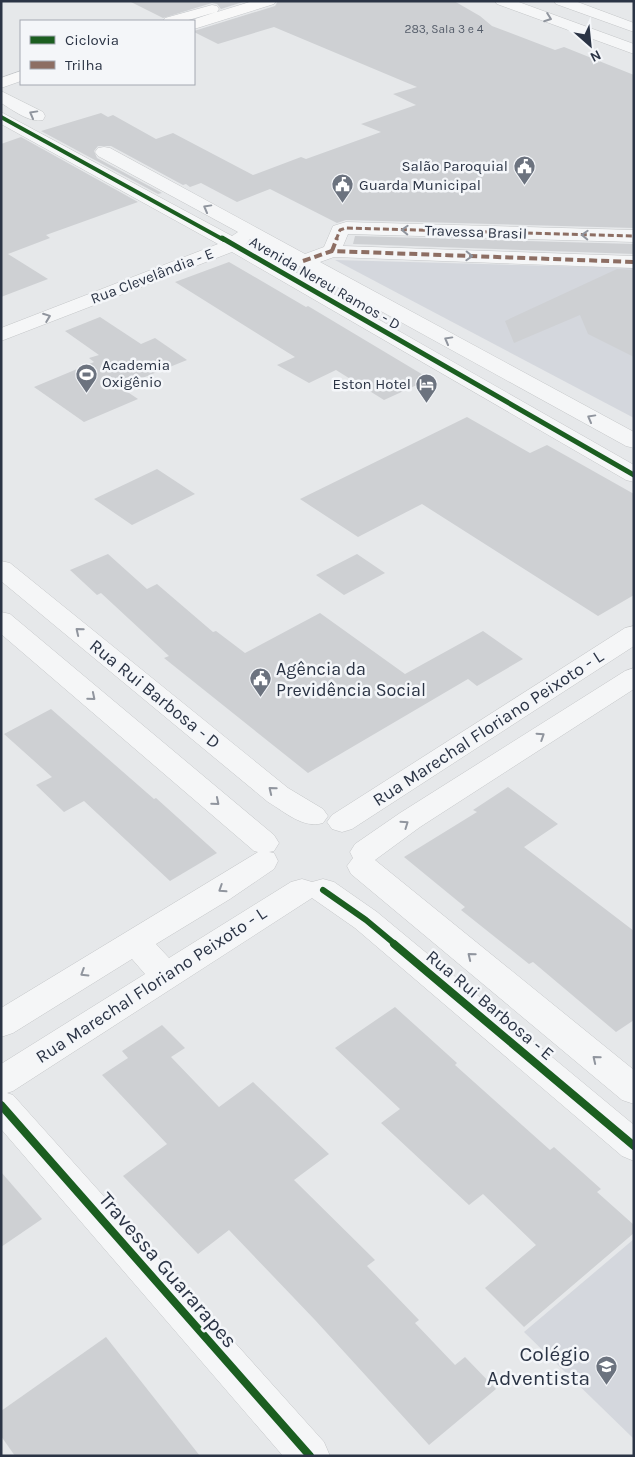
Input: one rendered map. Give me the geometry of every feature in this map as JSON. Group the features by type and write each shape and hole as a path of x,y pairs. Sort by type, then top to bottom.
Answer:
{"main road":[{"path":"173,20 237,1"},
{"path":"195,24 269,1"},
{"path":"1,72 20,66"},
{"path":"1,82 20,76"}],"street":[{"path":"502,1 634,49"},
{"path":"561,1 634,28"},
{"path":"1,96 55,126"},
{"name":"Avenida Nereu Ramos - D","path":"1,117 224,240 634,475"},
{"name":"Avenida Nereu Ramos - D","path":"90,145 634,441"},
{"name":"Travessa Brasil","path":"332,250 340,230 346,228 634,236"},
{"name":"Rua Clevelândia - E","path":"1,316 249,232"},
{"name":"Rua Clevelândia - E","path":"1,335 224,240"},
{"name":"Travessa Brasil","path":"303,261 332,250 634,262"},
{"name":"Rua Rui Barbosa - D","path":"1,568 278,795 313,816"},
{"path":"1,620 263,852 277,880 312,890 340,885 353,877 364,859 362,840 354,830 342,822 313,816 297,818 282,824 271,833 263,852 219,891 1,1024"},
{"name":"Rua Marechal Floriano Peixoto - L","path":"342,822 634,634"},
{"name":"Rua Marechal Floriano Peixoto - L","path":"364,859 410,820 634,677"},
{"name":"Rua Rui Barbosa - E","path":"364,859 634,1090"},
{"name":"Rua Marechal Floriano Peixoto - L","path":"1,1081 166,976 312,890"},
{"name":"Rua Rui Barbosa - E","path":"312,890 366,920 634,1146"},
{"path":"135,942 166,976"},
{"name":"Travessa Guararapes","path":"1,1105 310,1456"}],"shaded area":[{"path":"335,260 634,268 634,418"},
{"name":"Colégio Adventista","path":"634,1239 634,1439 524,1332"}],"building":[{"path":"129,1 246,1 221,9 217,4 212,3 163,18"},
{"path":"278,1 454,1 480,16 492,26 555,50 564,47 634,75 634,228 346,220 337,223 270,189 237,202 201,183 190,187 186,184 183,185 111,146 98,146 94,151 97,158 162,193 158,194 41,131 101,113 108,117 113,115 156,139 173,133 253,175 301,157 306,159 381,132 361,124 416,105 393,94 417,87 274,27 218,44 195,32 195,31 275,6"},
{"path":"21,137 138,202 46,235 50,238 8,254 48,279 1,297 1,144"},
{"path":"355,236 634,244 634,254 353,244"},
{"path":"229,262 306,307 308,306 430,379 384,400 336,370 309,383 277,365 295,357 175,282"},
{"path":"617,269 634,270 634,357 588,334 580,315 514,343 505,321"},
{"path":"100,317 141,344 155,338 187,360 120,387 138,399 84,422 34,387 94,362 89,358 99,355 65,331"},
{"path":"467,417 530,453 547,445 634,494 634,595 598,616 422,504 358,537 300,499"},
{"path":"157,469 195,494 132,525 94,499"},
{"path":"108,554 147,589 157,584 213,632 216,631 245,653 320,613 405,674 483,631 523,659 477,686 468,679 308,773 164,658 169,656 101,593 97,595 70,570"},
{"path":"357,554 385,573 344,595 316,575"},
{"path":"51,709 154,799 156,798 217,853 170,881 84,801 64,812 36,785 52,777 4,734"},
{"path":"508,787 558,824 524,847 634,931 634,1020 616,1032 533,962 529,964 461,910 465,907 404,857 477,812 473,810"},
{"path":"395,1007 457,1063 455,1065 550,1150 554,1147 601,1189 597,1192 634,1225 634,1233 524,1327 485,1288 536,1245 483,1194 469,1205 381,1123 400,1109 335,1048"},
{"path":"162,1025 185,1048 171,1057 219,1107 253,1082 329,1154 294,1180 375,1260 367,1266 419,1320 415,1323 455,1365 465,1357 496,1389 429,1445 315,1320 229,1230 198,1254 123,1176 167,1144 102,1075 128,1058 122,1051"},
{"path":"1,1172 42,1219 1,1247"},
{"path":"106,1337 200,1456 15,1456 1,1436 1,1411"}],"marked path":[{"path":"332,251 340,230 346,228 634,236"},
{"path":"303,261 332,251 634,262"}],"cycle path":[{"path":"1,117 252,255 634,475"},
{"path":"323,890 366,920 634,1146"},
{"path":"1,1105 310,1456"}],"place":[{"name":"Salão Paroquial","path":"524,185"},
{"name":"Guarda Municipal","path":"343,204"},
{"name":"Academia Oxigênio","path":"86,393"},
{"name":"Eston Hotel","path":"427,403"},
{"name":"Agência da Previdência Social","path":"260,698"},
{"name":"Colégio Adventista","path":"606,1385"}]}
